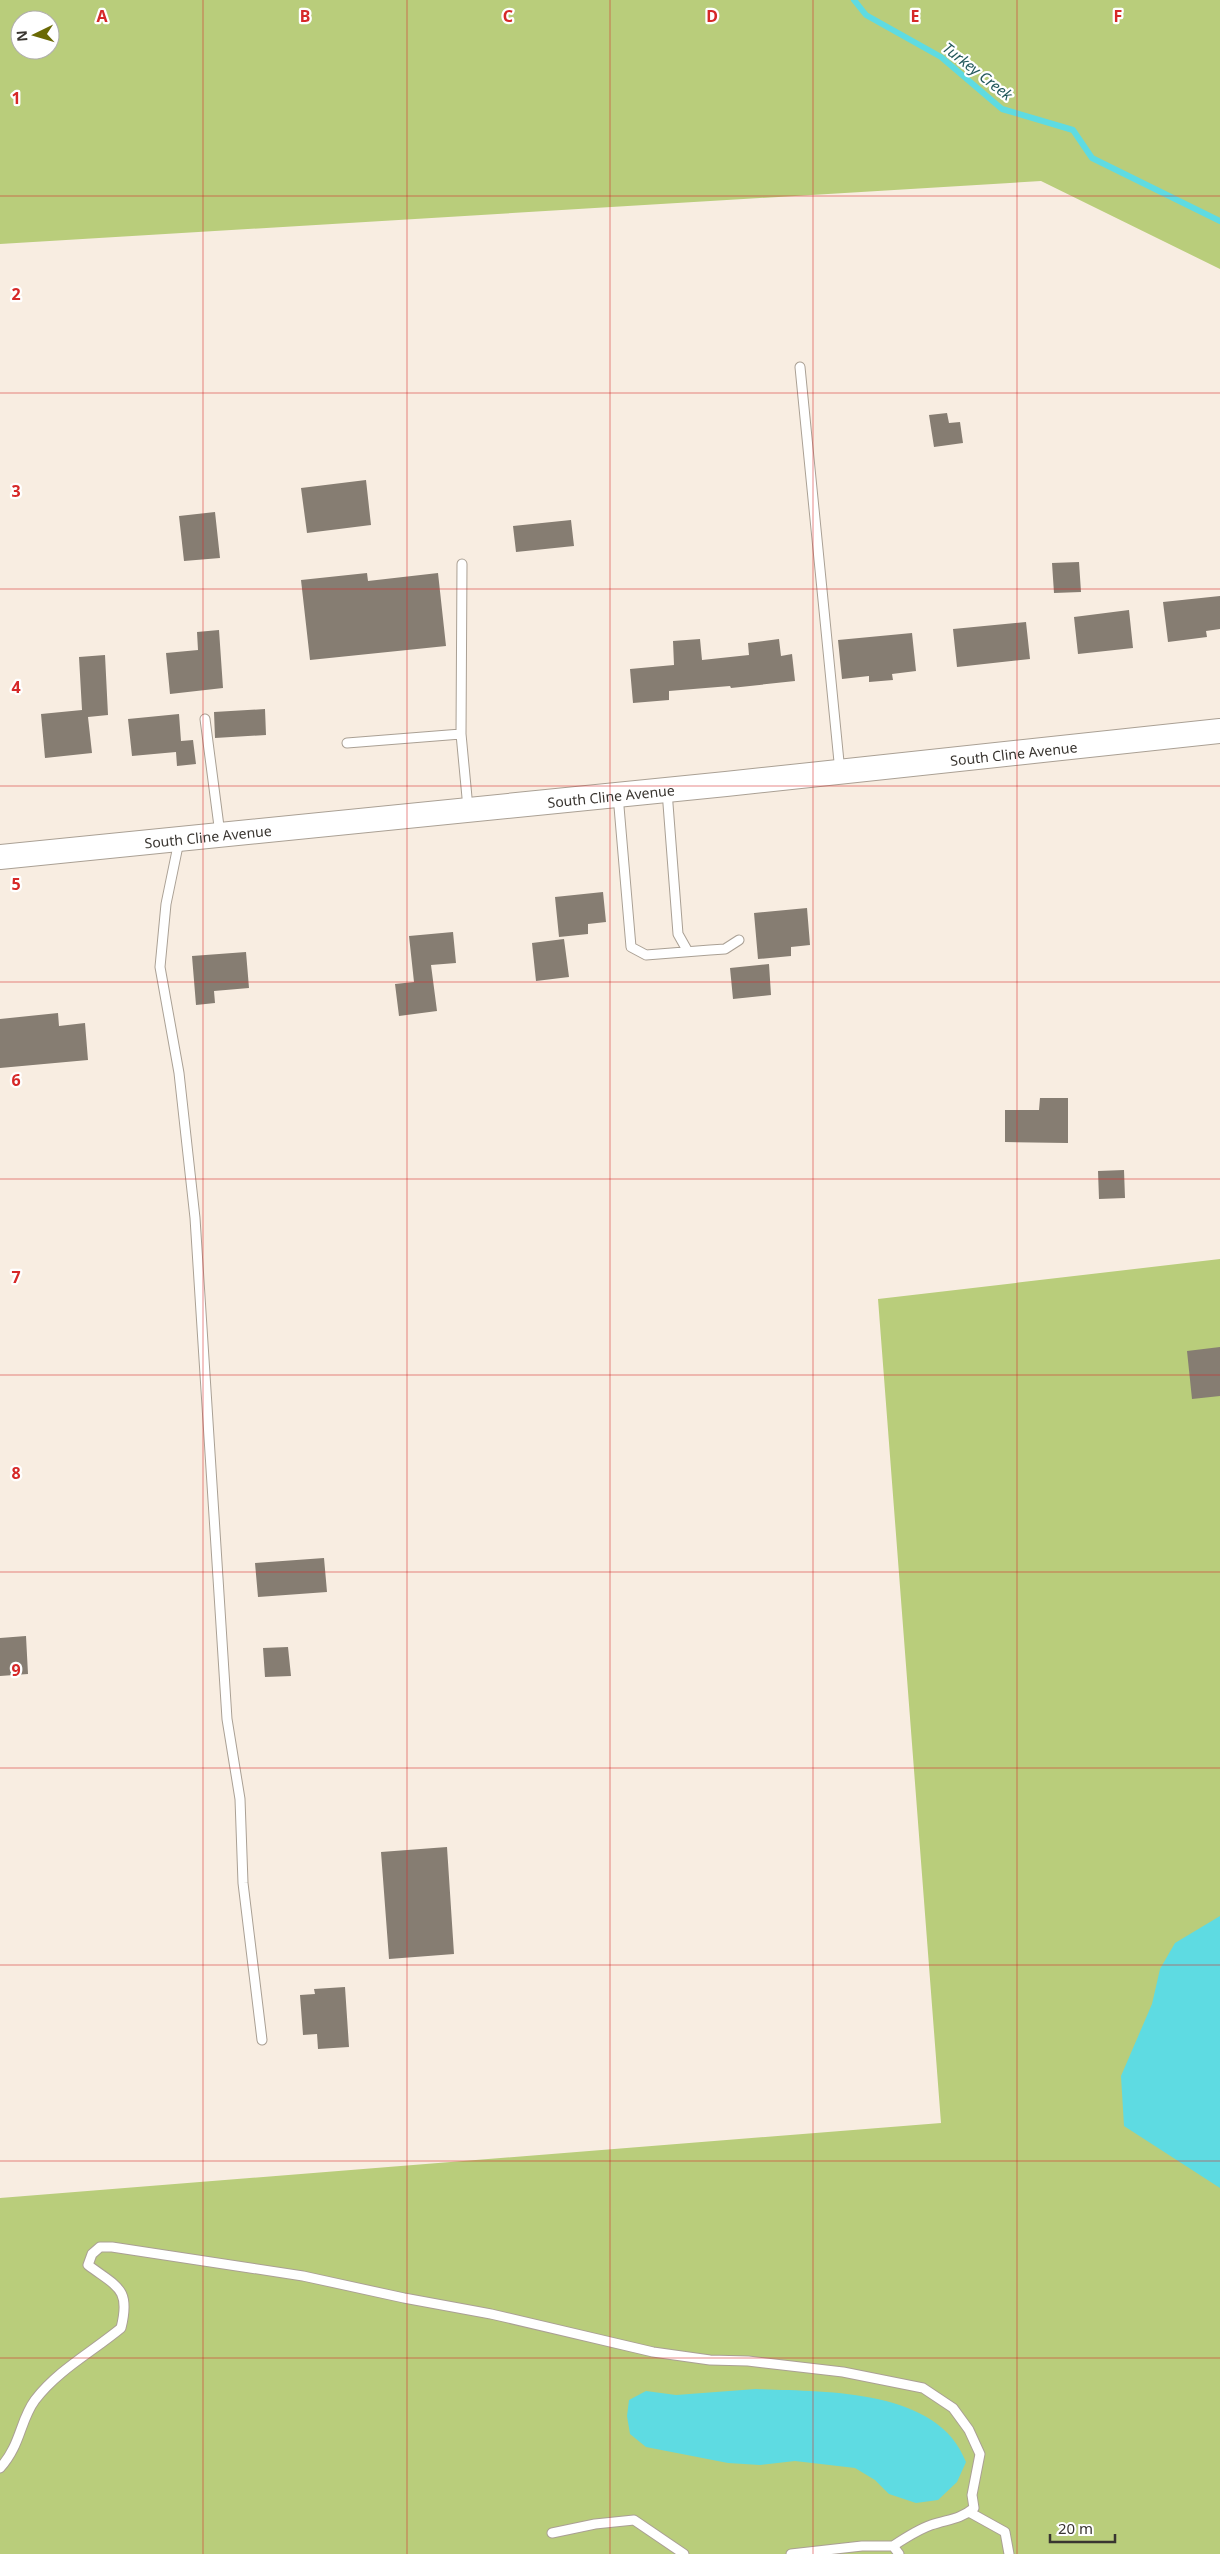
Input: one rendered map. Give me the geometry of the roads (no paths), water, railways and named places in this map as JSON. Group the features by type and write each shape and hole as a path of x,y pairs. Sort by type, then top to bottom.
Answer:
{"street":[{"name":"South Cline Avenue","path":"0,857 468,808 667,790 1220,731"}],"lane":[{"path":"800,366 840,772"},
{"path":"462,564 461,734 468,808"},
{"path":"205,719 220,834"},
{"path":"347,743 461,734"},
{"path":"667,790 678,934 687,950"},
{"path":"618,795 631,947 646,955 687,950 726,949 739,940"},
{"path":"179,838 166,904 160,967 179,1073 195,1218 227,1719 240,1799 243,1883 262,2040"},
{"path":"0,2468 11,2456 33,2402 54,2378 121,2328 126,2308 122,2296 112,2280 88,2265 92,2254 100,2247 112,2247 303,2276 404,2298 491,2314 653,2352 710,2360 748,2361 844,2372 923,2388 953,2408 969,2430 980,2454 972,2495 974,2508 964,2517 916,2531 892,2546 862,2546 791,2554"},
{"path":"969,2512 1004,2532 1009,2554"},
{"path":"552,2533 595,2524 634,2520 684,2554"},
{"path":"892,2546 899,2554"}],"water":[{"path":"1220,1916 1220,2188 1124,2126 1121,2076 1152,2004 1160,1969 1175,1943"},
{"path":"756,2389 844,2394 875,2398 905,2407 931,2419 952,2437 966,2462 957,2482 938,2500 916,2503 889,2494 875,2480 855,2468 795,2461 760,2465 728,2463 646,2447 630,2434 627,2416 629,2400 646,2391 676,2395"}],"waterway":[{"name":"Turkey Creek","path":"854,0 866,15 941,57 1002,109 1073,130 1092,158 1220,221"}]}
